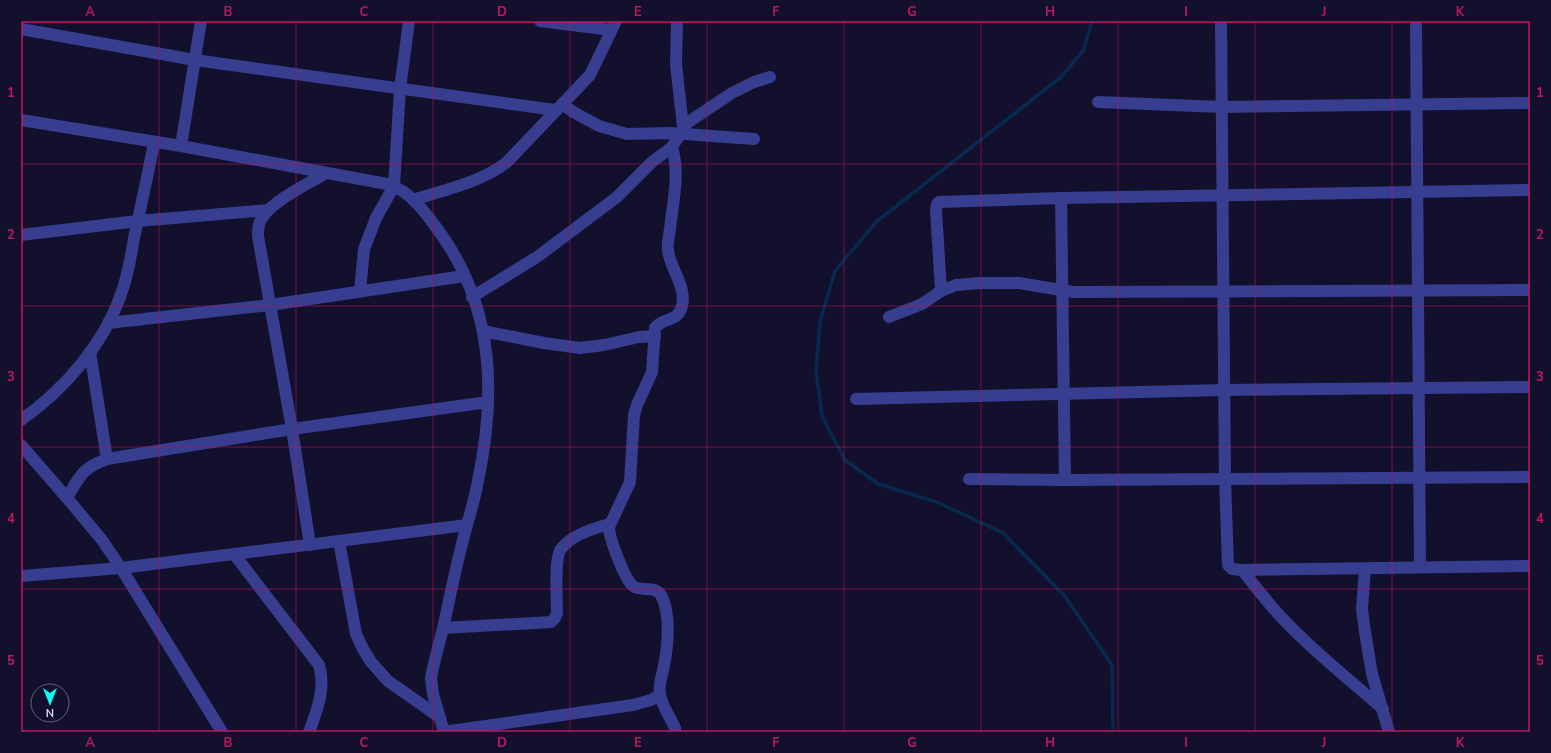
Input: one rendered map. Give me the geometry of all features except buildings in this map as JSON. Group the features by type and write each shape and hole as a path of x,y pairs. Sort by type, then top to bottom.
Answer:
{"street":[{"path":"181,146 201,21"},
{"path":"360,292 364,249 376,218 394,186 400,89 409,21"},
{"path":"413,200 478,179 494,172 506,163 590,75 613,26 540,21"},
{"path":"677,21 676,64 682,130"},
{"path":"1221,21 1225,479 1228,565 1232,569 1242,570 1530,566"},
{"path":"1416,21 1420,389 1420,567"},
{"path":"21,29 195,60 400,89 558,107 599,126 632,134 682,130 754,139"},
{"path":"472,297 537,257 617,197 652,162 672,147 682,130 694,118 732,93 754,82 770,77"},
{"path":"1098,102 1222,107 1417,103 1530,103"},
{"path":"21,120 154,143 181,146 394,186 413,200 432,221 452,250 464,276 483,331 487,356 489,388 484,448 478,481 431,678 433,694 443,732 633,705 651,700 660,695"},
{"path":"21,420 36,410 90,352 108,323 122,293 154,143"},
{"path":"672,147 675,156 676,171 668,250 681,289 682,305 680,312 674,318 656,326 652,372 637,405 634,416 630,482 610,524 609,532 630,583 637,588 650,589 658,592 665,607 668,632 664,666 661,677 660,695 675,728 675,732"},
{"path":"310,545 292,429 258,236 259,222 268,210 300,187 326,173"},
{"path":"941,291 936,210 937,204 943,202 1061,198 1530,190"},
{"path":"1061,198 1065,480"},
{"path":"21,235 138,221 268,210"},
{"path":"108,323 270,305 464,276"},
{"path":"889,317 922,304 941,291 956,286 980,283 1026,284 1062,291 1223,292 1530,290"},
{"path":"483,331 544,343 580,348 604,345 639,337 654,336"},
{"path":"90,352 107,459"},
{"path":"856,399 1224,390 1530,388"},
{"path":"67,498 83,472 91,466 107,459 292,429 488,402"},
{"path":"21,446 102,540 121,568 222,732"},
{"path":"969,479 1530,478"},
{"path":"443,628 551,622 557,613 557,563 561,549 575,537 610,524"},
{"path":"21,576 121,568 467,525"},
{"path":"339,541 356,634 363,649 371,662 388,681 438,716"},
{"path":"234,554 320,665 322,682 319,706 309,732"},
{"path":"1365,569 1363,617 1372,674 1389,732"},
{"path":"1242,570 1285,622 1383,709"}],"waterway":[{"path":"1092,21 1083,51 1061,77 876,222 835,271 820,322 816,370 822,416 845,460 878,484 937,502 1003,533 1064,595 1112,665 1113,732"}]}
